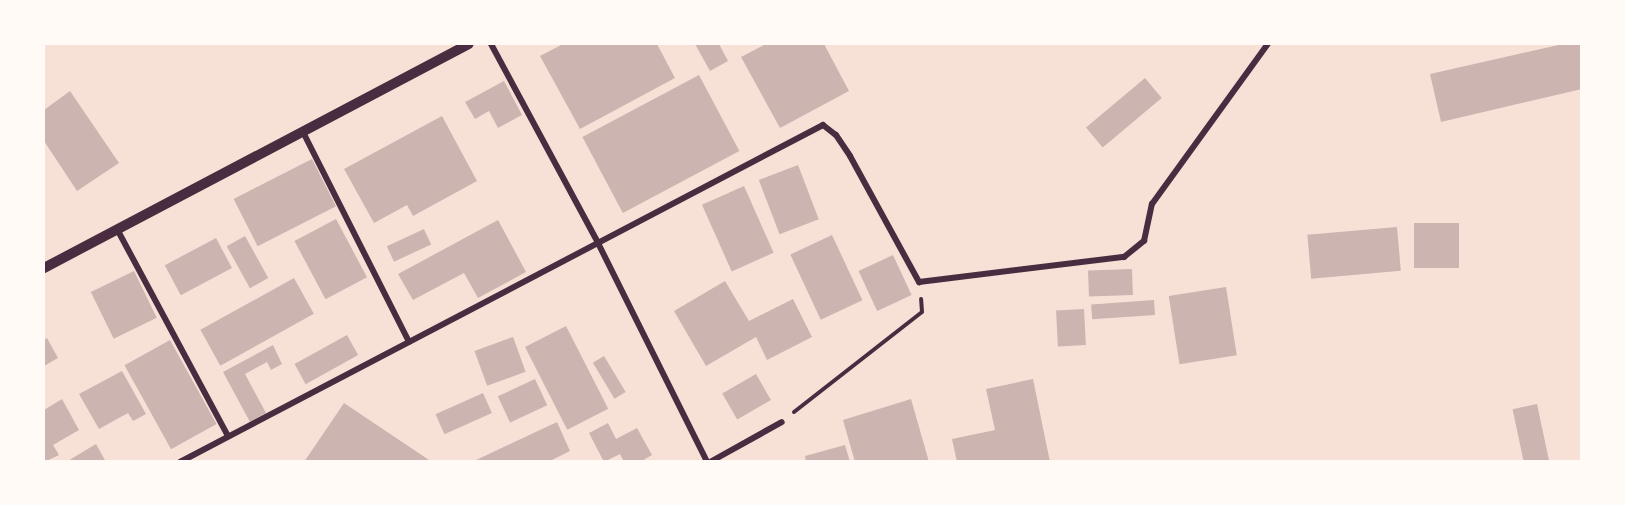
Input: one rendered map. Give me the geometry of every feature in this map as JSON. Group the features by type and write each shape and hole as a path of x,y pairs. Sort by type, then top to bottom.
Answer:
{"street":[{"path":"44,268 468,44"},
{"path":"491,44 598,243 709,462 782,422"},
{"path":"180,462 823,125 836,135 850,156 919,282 1124,257 1144,241 1152,204 1268,44"},
{"path":"303,132 409,342"},
{"path":"117,229 228,436"}],"path":[{"path":"782,422 922,312 919,282"}],"building":[{"path":"563,44 657,44 675,78 580,129 540,56"},
{"path":"695,44 719,44 728,61 710,71"},
{"path":"766,44 824,44 849,91 780,128 741,57"},
{"path":"1563,44 1582,44 1582,89 1441,122 1430,74"},
{"path":"699,75 739,151 623,213 582,137"},
{"path":"1145,78 1162,98 1103,147 1086,127"},
{"path":"504,81 522,115 498,128 489,111 475,119 465,102"},
{"path":"70,91 119,163 77,191 44,141 44,110"},
{"path":"442,116 477,181 413,216 407,205 374,223 344,169"},
{"path":"312,159 336,206 258,246 234,199"},
{"path":"798,165 819,219 780,234 759,180"},
{"path":"744,186 774,253 732,271 702,205"},
{"path":"336,219 367,277 325,299 295,241"},
{"path":"498,220 526,272 478,298 464,273 413,300 398,274"},
{"path":"1414,223 1459,223 1459,268 1414,268"},
{"path":"1397,227 1401,271 1311,279 1307,235"},
{"path":"424,229 431,244 394,262 387,246"},
{"path":"832,235 862,300 821,320 790,254"},
{"path":"245,236 268,278 250,288 227,246"},
{"path":"216,238 232,268 181,295 165,265"},
{"path":"893,255 912,295 877,311 859,271"},
{"path":"1132,269 1133,295 1089,297 1088,271"},
{"path":"134,271 157,318 114,339 91,292"},
{"path":"294,278 314,314 220,366 200,330"},
{"path":"725,281 749,321 793,299 812,337 767,360 756,337 706,366 674,311"},
{"path":"1226,287 1237,355 1180,364 1169,296"},
{"path":"1154,300 1155,315 1092,319 1091,304"},
{"path":"1084,309 1086,345 1058,346 1056,310"},
{"path":"566,326 608,409 567,430 525,347"},
{"path":"347,335 358,355 306,384 295,364"},
{"path":"513,337 526,372 487,386 474,351"},
{"path":"47,338 58,358 44,366 44,340"},
{"path":"170,340 217,424 171,449 125,365"},
{"path":"273,345 282,364 271,370 267,362 245,374 266,413 250,422 223,372"},
{"path":"604,356 626,392 614,399 593,363"},
{"path":"122,371 146,414 133,421 128,413 99,429 79,394"},
{"path":"756,374 771,400 737,419 722,394"},
{"path":"535,379 547,405 510,423 498,396"},
{"path":"1033,379 1050,462 957,462 952,439 995,430 986,389"},
{"path":"483,393 492,413 444,434 435,414"},
{"path":"62,399 79,430 53,445 59,455 44,462 44,410"},
{"path":"911,399 929,462 855,462 843,420"},
{"path":"344,403 432,462 304,462"},
{"path":"1537,404 1549,462 1524,462 1513,409"},
{"path":"557,422 570,451 548,462 472,462"},
{"path":"608,423 616,439 637,428 652,455 640,462 624,462 620,454 604,462 589,433"},
{"path":"96,444 106,462 66,462"},
{"path":"845,445 850,462 806,462 805,456"}]}
